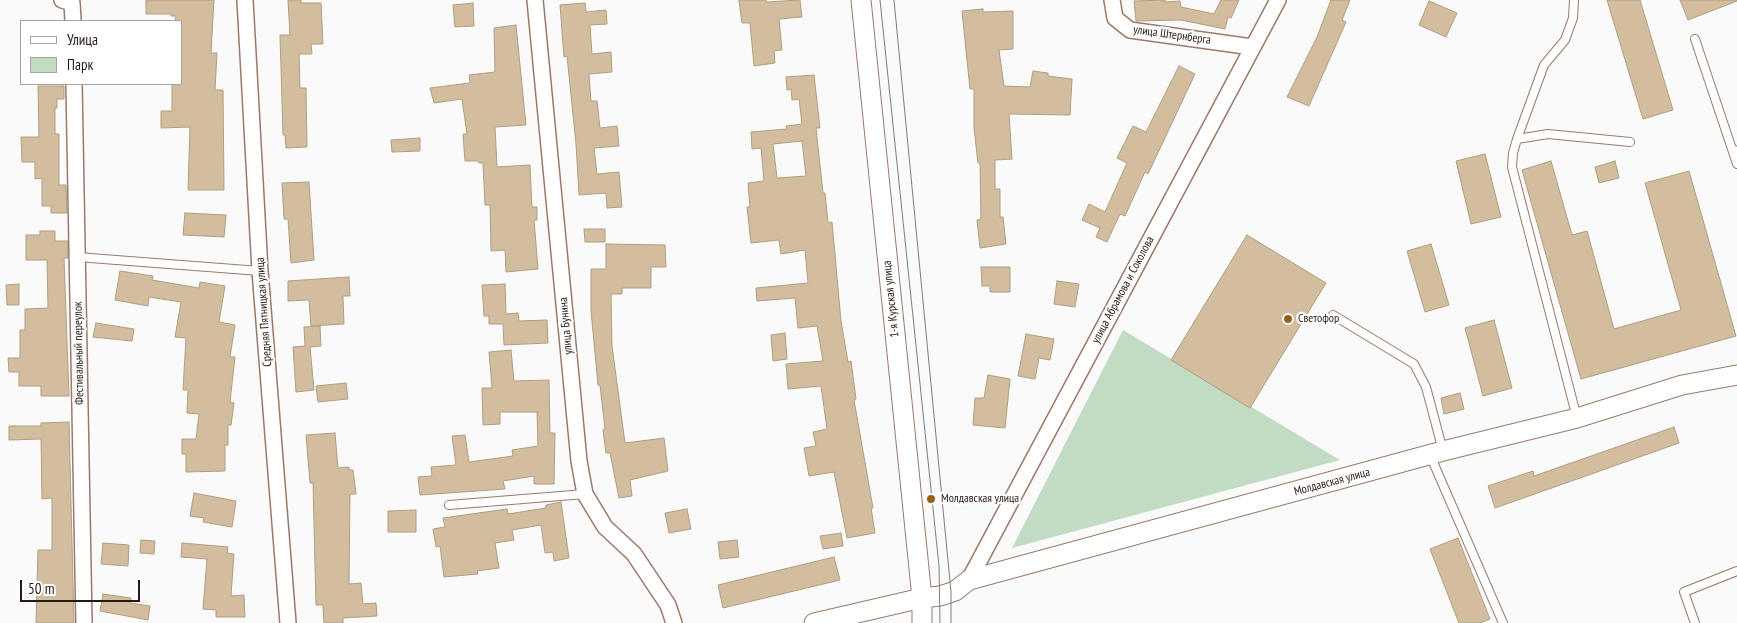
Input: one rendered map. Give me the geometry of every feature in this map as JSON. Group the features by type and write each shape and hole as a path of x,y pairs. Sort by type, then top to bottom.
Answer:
{"street":[{"path":"62,0 72,3 73,20"},
{"name":"Средняя Пятницкая улица","path":"245,0 260,271 288,623"},
{"name":"улица Бунина","path":"535,0 579,461 585,494 605,527 634,554 668,605 674,623"},
{"name":"1-я Курская улица","path":"861,0 922,598"},
{"name":"улица Штернберга","path":"1112,0 1115,18 1130,30 1252,47"},
{"name":"улица Абрамова и Соколова","path":"969,580 1278,0"},
{"name":"Фестивальный переулок","path":"74,85 84,623"},
{"name":"Молдавская улица","path":"814,623 922,598 940,596 955,590 969,580 1437,453 1578,418 1682,385 1737,375"},
{"path":"922,598 922,623"}],"lane":[{"path":"1574,0 1573,18 1565,40 1544,65 1517,139 1512,167 1578,418"},
{"path":"1695,39 1734,150 1737,164"},
{"path":"1517,139 1548,134 1630,142"},
{"path":"77,257 260,271"},
{"path":"1333,315 1414,364 1426,387 1437,453 1503,623"},
{"path":"449,505 585,494"},
{"path":"1695,623 1684,592 1737,571"}],"green space":[{"path":"1123,330 1340,460 1012,548"}],"building":[{"path":"146,0 214,0 211,53 217,53 215,90 223,90 224,190 188,190 190,127 161,128 161,111 172,111 172,85 182,85 182,20 175,20 176,16 171,16 171,14 146,14"},
{"path":"288,0 301,0 301,3 321,3 323,44 311,44 312,54 299,54 300,88 306,88 307,147 286,148 285,135 283,135 280,35 290,35"},
{"path":"739,0 766,0 766,2 800,0 802,17 779,19 782,50 774,51 775,63 754,66 750,23 742,23"},
{"path":"1165,0 1165,2 1180,1 1181,7 1214,14 1221,0 1239,0 1231,18 1228,17 1225,29 1181,20 1136,21 1134,1"},
{"path":"1331,0 1350,0 1342,20 1346,22 1309,106 1287,97 1317,37"},
{"path":"1607,0 1640,0 1673,110 1643,119"},
{"path":"1680,0 1737,0 1737,1 1688,20"},
{"path":"1429,1 1457,13 1446,37 1419,25"},
{"path":"473,3 474,26 455,27 453,5"},
{"path":"585,3 586,12 606,10 607,24 590,25 592,54 611,52 612,72 589,74 591,101 597,101 600,128 617,126 619,146 594,148 597,174 619,172 622,207 607,208 606,193 579,195 576,144 567,56 564,57 560,5"},
{"path":"983,9 983,12 1013,11 1013,49 999,50 1004,86 1030,87 1033,71 1048,73 1048,76 1072,79 1070,115 1009,114 1012,159 995,160 995,189 1000,189 1000,217 1003,217 1006,244 980,248 977,220 981,219 980,163 978,163 974,128 974,89 970,89 962,11"},
{"path":"516,25 526,125 495,127 497,167 530,165 532,207 537,207 537,220 534,220 538,269 506,272 505,250 491,251 490,205 485,205 483,163 465,161 463,134 467,134 462,99 434,103 430,88 470,83 469,75 495,72 494,28"},
{"path":"1179,66 1195,74 1148,174 1145,172 1125,216 1120,214 1107,242 1096,237 1100,228 1082,220 1089,204 1105,212 1127,163 1117,158 1133,126 1146,132"},
{"path":"814,75 820,128 816,128 823,193 825,193 828,223 832,222 841,321 848,362 851,361 856,399 854,400 873,508 871,508 875,533 847,538 834,472 809,476 804,448 816,446 813,432 827,429 821,386 788,389 786,364 823,361 817,326 798,328 795,298 757,301 756,288 808,283 805,250 781,254 779,240 751,243 747,207 750,207 748,183 764,181 761,148 752,149 751,132 787,129 786,126 802,124 799,99 792,100 791,89 787,90 786,77","holes":["802,141 806,176 777,178 773,144"]},
{"path":"38,86 64,86 64,99 57,99 57,108 55,108 55,134 59,134 59,185 66,185 67,213 51,213 51,206 42,206 42,178 35,179 35,162 22,162 21,137 39,137"},
{"path":"420,138 420,151 392,152 391,140"},
{"path":"1485,154 1501,217 1471,224 1456,161"},
{"path":"1551,161 1572,235 1587,231 1614,329 1681,310 1645,183 1689,171 1736,336 1581,379 1522,170"},
{"path":"1615,161 1619,178 1599,183 1595,167"},
{"path":"309,182 314,260 291,263 288,219 284,219 282,183"},
{"path":"185,213 226,215 224,237 183,235"},
{"path":"584,229 605,229 605,242 585,242"},
{"path":"40,231 55,231 55,241 68,241 68,258 64,258 69,396 41,396 41,386 19,386 19,372 9,372 8,358 20,358 20,330 25,330 25,309 48,308 47,260 26,260 26,235 40,235"},
{"path":"1247,235 1326,283 1250,408 1171,360"},
{"path":"606,244 665,245 666,267 651,267 651,288 622,288 622,294 611,294 612,346 625,443 664,438 668,471 630,480 632,496 619,498 610,453 606,453 603,430 605,429 600,385 598,385 591,311 591,269 606,269"},
{"path":"1431,244 1449,305 1425,312 1407,251"},
{"path":"981,267 1010,267 1010,292 990,292 990,286 982,286"},
{"path":"120,271 153,276 152,280 199,288 200,282 225,286 219,322 235,325 230,357 235,357 230,402 234,403 231,425 228,425 228,445 225,445 225,471 186,472 186,454 182,454 182,439 196,439 199,414 187,413 188,390 183,390 186,338 175,337 181,302 149,297 148,306 115,300"},
{"path":"349,277 350,296 343,296 344,324 311,326 309,300 288,301 288,281"},
{"path":"1057,281 1079,284 1075,307 1054,304"},
{"path":"19,284 19,305 7,305 6,285"},
{"path":"505,284 506,314 518,313 519,321 547,320 548,343 504,345 503,324 489,324 489,316 484,316 482,285"},
{"path":"1494,320 1512,388 1483,396 1465,328"},
{"path":"96,323 134,329 132,341 93,337"},
{"path":"320,326 321,346 310,347 314,390 296,392 293,347 305,346 304,327"},
{"path":"785,333 787,359 773,361 771,335"},
{"path":"1026,334 1054,339 1050,360 1039,358 1035,379 1018,376"},
{"path":"511,350 514,381 549,380 550,433 555,433 554,484 534,484 534,476 503,481 505,489 420,495 418,477 432,476 431,467 456,465 452,436 465,435 469,462 513,456 512,450 538,446 537,412 500,412 500,424 483,425 482,388 492,388 489,352"},
{"path":"988,375 1010,379 1005,428 973,425 975,398 984,398"},
{"path":"346,383 348,399 318,402 316,386"},
{"path":"1460,393 1464,409 1444,414 1441,398"},
{"path":"69,422 74,623 36,623 38,550 52,550 52,498 42,499 41,439 9,440 9,426 41,426 41,423"},
{"path":"1674,427 1679,443 1495,508 1488,486 1533,471 1534,476"},
{"path":"335,433 338,468 349,467 349,470 353,470 356,494 350,494 349,584 361,583 363,604 376,603 377,616 343,618 343,623 324,623 323,605 316,605 313,483 310,483 306,435"},
{"path":"194,493 236,501 232,527 203,522 204,518 190,516"},
{"path":"561,502 569,558 554,561 553,552 545,553 541,525 512,530 514,540 495,543 499,568 477,571 478,574 444,577 440,546 436,547 433,529 445,527 443,518 507,509 508,514 546,508 546,505"},
{"path":"687,509 691,529 669,533 665,513"},
{"path":"416,510 416,532 388,532 388,511"},
{"path":"841,533 843,546 823,549 820,536"},
{"path":"1458,538 1490,619 1480,623 1459,623 1430,549"},
{"path":"141,540 155,541 154,554 140,553"},
{"path":"737,540 739,557 720,559 718,542"},
{"path":"103,543 129,545 128,566 101,564"},
{"path":"182,543 228,547 227,553 234,554 231,596 244,595 245,617 216,617 216,610 203,609 207,559 181,557"},
{"path":"834,557 840,580 723,608 718,585"},
{"path":"103,594 131,598 130,603 150,606 148,620 100,611"}],"tram line":[{"path":"880,0 939,566 940,623"},
{"path":"894,0 951,592 951,623"}],"place":[{"name":"Светофор","path":"1288,319"},
{"name":"Молдавская улица","path":"931,499"}]}
